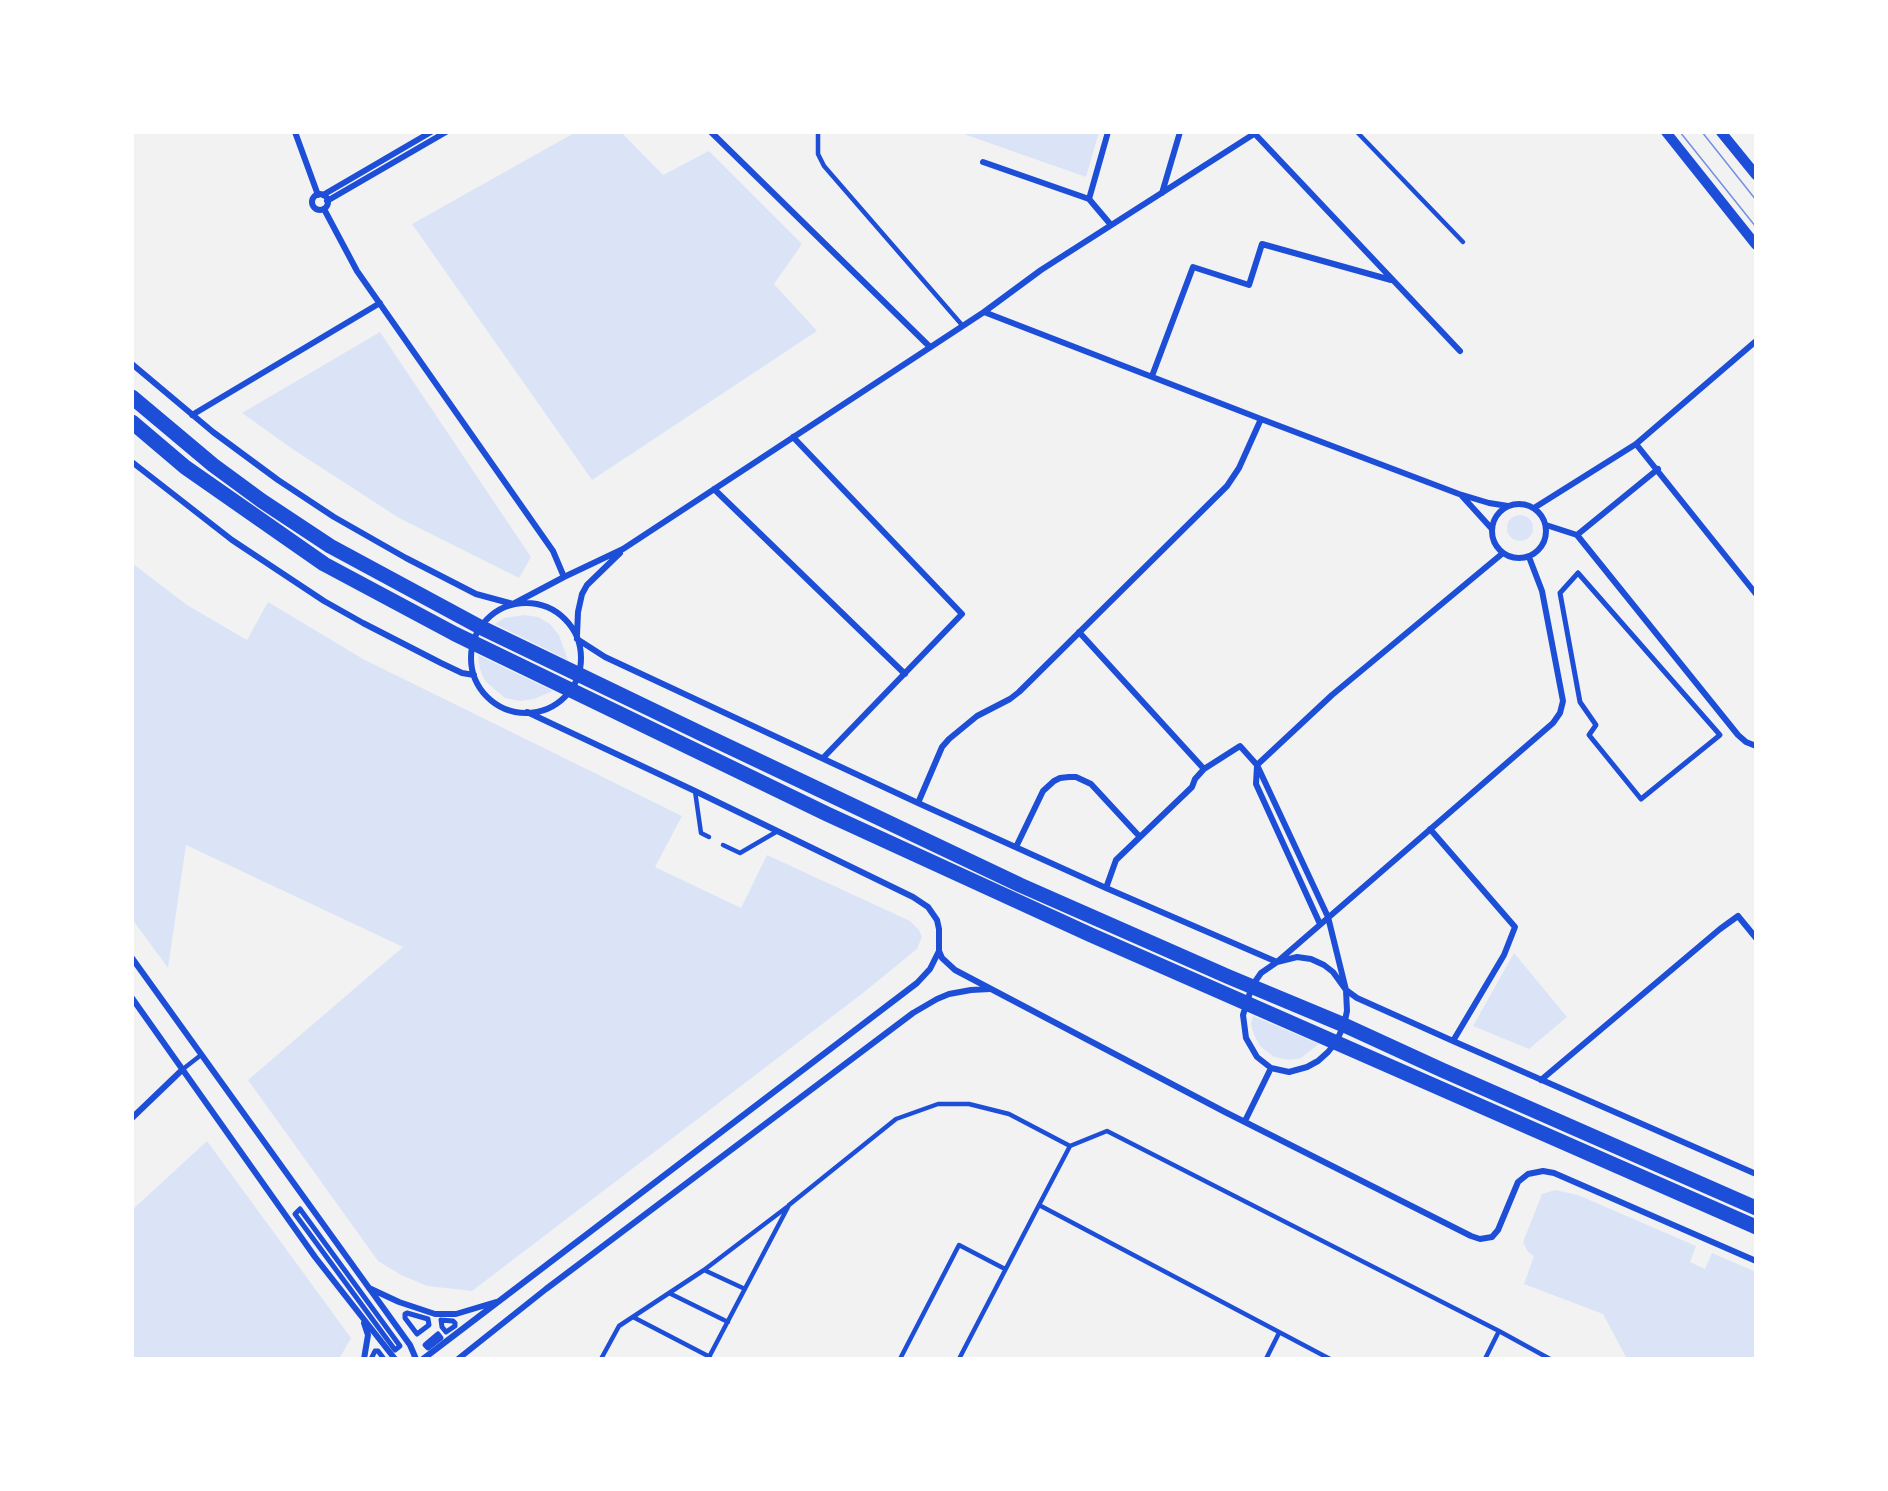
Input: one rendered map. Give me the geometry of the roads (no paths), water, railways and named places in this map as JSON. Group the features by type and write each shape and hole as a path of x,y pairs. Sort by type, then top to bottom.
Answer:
{"main road":[{"path":"132,397 213,465 330,546 480,627 1020,885 1344,1025 1756,1208"},
{"path":"132,422 185,467 324,564 473,642 827,814 1091,935 1756,1227"}],"street":[{"path":"295,132 327,206 324,209"},
{"path":"323,197 431,132"},
{"path":"324,209 316,209 312,206 313,198 323,197 446,132"},
{"path":"711,132 930,347"},
{"path":"1089,200 1108,132"},
{"path":"1162,194 1180,132"},
{"path":"1666,132 1756,245"},
{"path":"1721,132 1756,175"},
{"path":"1460,351 1391,280 1256,133 1034,275 984,312 623,549 494,612 480,627 473,642 471,662 474,675 481,690 496,704 506,709 527,712 924,904 937,920 939,951 942,958 955,970 1471,1236 1480,1239 1492,1237 1498,1230 1520,1179 1528,1174 1543,1171 1554,1173 1756,1262"},
{"path":"983,162 1089,200 1111,225"},
{"path":"324,209 357,271 553,551 564,577"},
{"path":"1152,376 1193,267 1249,285 1263,244 1391,280"},
{"path":"192,415 380,303"},
{"path":"984,312 1459,494 1489,503 1508,506 1520,503 1534,508 1542,516 1546,525 1545,538 1543,544 1529,557 1515,558 1503,553 1494,541 1492,529 1494,520 1508,506"},
{"path":"1534,508 1636,444 1756,341"},
{"path":"132,364 192,415 278,480 368,537 476,594 513,604 532,603 551,609 567,621 577,639 605,657 918,803 1277,962 1297,957 1311,959 1333,972 1346,990 1357,998 1756,1174"},
{"path":"918,803 942,747 949,739 977,716 1019,692 1227,486 1261,419"},
{"path":"793,437 962,614 823,758"},
{"path":"1636,444 1756,594"},
{"path":"132,462 232,540 324,601 441,663 462,673 474,675"},
{"path":"1577,535 1658,469"},
{"path":"714,489 904,674"},
{"path":"1459,494 1492,529"},
{"path":"1546,525 1577,535 1738,735 1750,745 1756,746"},
{"path":"527,712 556,704 570,690 578,674 580,656 577,639 578,612 582,594 587,585 623,549"},
{"path":"1320,924 1256,784 1257,765 1332,695 1503,553"},
{"path":"1106,888 1116,860 1192,787 1195,779 1204,769 1240,746 1257,765 1328,917 1346,990 1347,1011 1344,1025 1336,1042 1323,1057 1307,1067 1289,1072 1272,1068 1257,1057 1248,1043 1243,1021 1245,1003 1252,986 1261,973 1277,962 1328,917 1552,723 1563,701 1542,591 1529,557"},
{"path":"1578,573 1720,735 1641,798 1589,735 1596,725 1580,702 1560,593 1578,573"},
{"path":"1079,633 1204,769"},
{"path":"1016,847 1043,791 1054,781 1069,777 1076,777 1091,784 1140,837"},
{"path":"1430,829 1515,927 1504,955 1453,1041"},
{"path":"1541,1080 1738,916 1756,938"},
{"path":"423,1359 917,983 930,969 939,951"},
{"path":"132,958 410,1345 416,1359"},
{"path":"458,1359 546,1289 913,1013 949,994 992,989"},
{"path":"132,998 315,1257 395,1359"},
{"path":"1245,1121 1272,1068"},
{"path":"132,1118 183,1069"},
{"path":"300,1209 400,1346 395,1350 295,1214 300,1209"},
{"path":"367,1287 417,1309 440,1315 463,1313 502,1299"},
{"path":"353,1305 368,1335 364,1359"},
{"path":"407,1312 429,1320 426,1328 417,1334 405,1318 407,1312"},
{"path":"371,1359 375,1351 378,1351 384,1359"}],"lane":[{"path":"818,132 818,154 824,166 962,325"},
{"path":"1357,132 1463,242"},
{"path":"695,792 700,833 709,837"},
{"path":"723,844 740,853 776,832"},
{"path":"183,1069 201,1055"},
{"path":"602,1359 619,1326 704,1270 789,1206 896,1119 938,1104 969,1104 1009,1114 1070,1146"},
{"path":"959,1359 1070,1146 1107,1131 1550,1359"},
{"path":"1039,1205 1330,1359"},
{"path":"633,1317 709,1358 789,1206"},
{"path":"900,1359 959,1245 1005,1269"},
{"path":"704,1270 745,1289"},
{"path":"669,1293 728,1322"},
{"path":"1485,1359 1499,1331"},
{"path":"1266,1359 1279,1333"}],"tram line":[{"path":"1680,132 1756,227"},
{"path":"1702,132 1756,200"}]}
